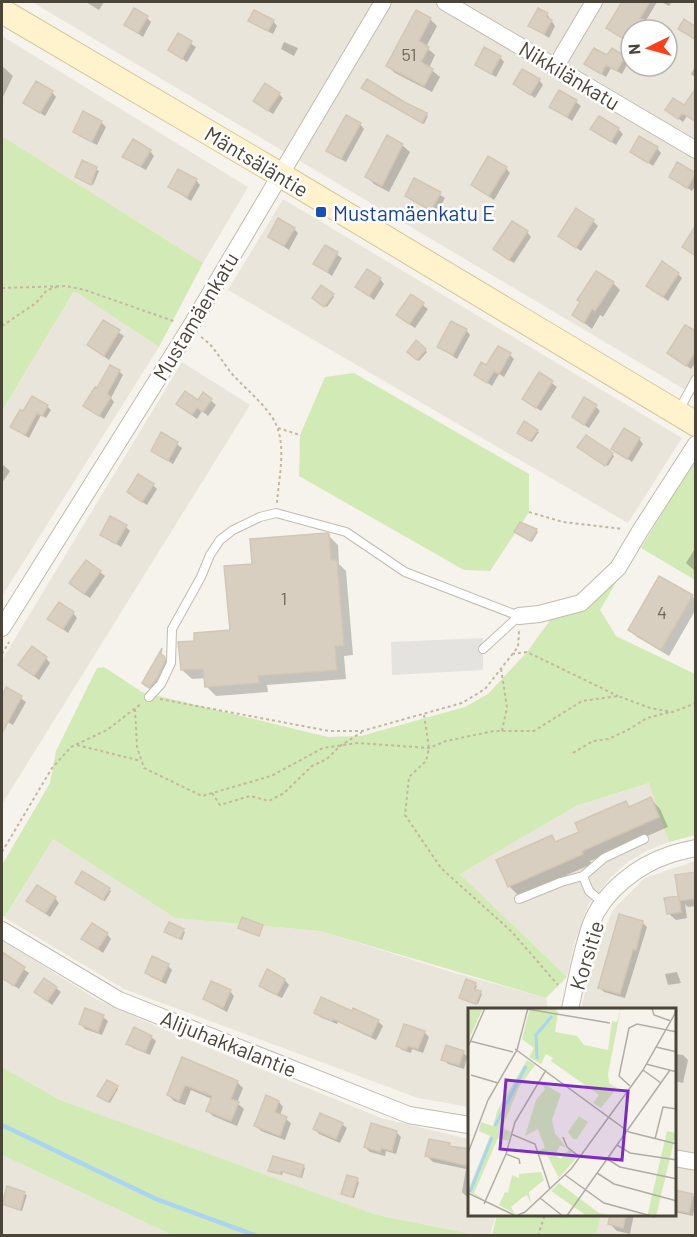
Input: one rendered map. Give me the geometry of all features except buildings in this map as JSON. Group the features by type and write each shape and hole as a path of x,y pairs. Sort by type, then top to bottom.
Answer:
{"street":[{"name":"Mustamäenkatu","path":"8,631 383,2"},
{"name":"Nikkilänkatu","path":"445,2 696,150"},
{"path":"556,66 594,2"},
{"name":"Mäntsäläntie","path":"2,11 686,418"},
{"path":"519,616 539,614 581,603 618,568 696,444"},
{"name":"Korsitie","path":"571,1005 591,923 603,903 617,886 644,866 668,855 696,848"},
{"name":"Alijuhakkalantie","path":"2,930 119,999 409,1115 468,1125"},
{"path":"676,1158 696,1162"}],"lane":[{"path":"686,418 696,380"},
{"path":"149,697 161,684 171,663 171,629 220,540 232,530 260,517 276,513 346,532 405,572 519,616 483,650"},
{"path":"519,899 583,876 604,858 644,839"},
{"path":"583,876 589,891 603,903"}],"path":[{"path":"2,326 36,303 47,290 59,286"},
{"path":"278,428 300,435"},
{"path":"529,512 563,522 640,531"},
{"path":"2,852 52,768 70,747 107,730 149,697 328,731 362,732 462,703 485,689 518,647 519,616"},
{"path":"2,654 8,631"},
{"path":"512,654 527,652 618,696 650,708 673,712"},
{"path":"501,669 507,707 502,731"},
{"path":"135,709 137,747 144,768 202,796 271,776 323,748 357,743 429,748 446,741 502,731 534,731 582,701 618,696"},
{"path":"573,753 593,741 608,740 647,718 673,712 696,703"},
{"path":"424,715 429,748 426,762 409,777 405,815 441,868 512,932 571,1005"},
{"path":"212,793 220,805 250,796 269,801 284,793 312,766 327,759 340,746 362,732"},
{"path":"76,745 141,761"},
{"path":"538,1236 545,1216"}],"shaded area":[{"path":"32,2 695,2 695,397 694,395"},
{"path":"2,36 248,187 203,263 2,136"},
{"path":"283,199 682,438 628,523 228,290"},
{"path":"74,291 159,347 2,596 2,411"},
{"path":"182,362 250,405 2,804 2,660"},
{"path":"483,638 483,670 392,675 391,642"},
{"path":"650,783 669,842 648,850 628,862 611,877 588,905 575,941 567,977 460,874 576,806"},
{"path":"53,839 175,918 320,931 455,973 546,998 548,1008 468,1008 468,1107 418,1098 124,989 5,918"},
{"path":"695,861 695,1235 596,1235 601,1216 676,1216 676,1008 581,1008 596,948 613,910 645,878"},
{"path":"2,940 96,999 165,1030 381,1118 468,1139 468,1216 496,1216 490,1235 477,1235 377,1215 60,1100 2,1067"},
{"path":"2,1155 172,1235 2,1235"}],"green space":[{"path":"2,136 203,263 159,347 74,291 2,411"},
{"path":"354,373 529,474 529,512 490,571 464,570 299,476 300,435 325,377"},
{"path":"695,459 695,580 641,548"},
{"path":"618,579 600,610 616,636 695,674 695,835 669,842 649,783 576,806 460,874 567,977 546,998 320,931 175,918 53,839 5,917 2,915 2,865 50,783 56,751 97,668 104,667 142,692 328,737 361,736 465,707 488,694 527,652 551,619"},
{"path":"2,1067 60,1100 377,1215 477,1235 172,1235 2,1155"},
{"path":"497,1216 601,1216 596,1235 492,1235"}],"waterway":[{"path":"2,1125 156,1199 257,1236"}],"place":[{"name":"Mustamäenkatu E","path":"321,212"}]}
